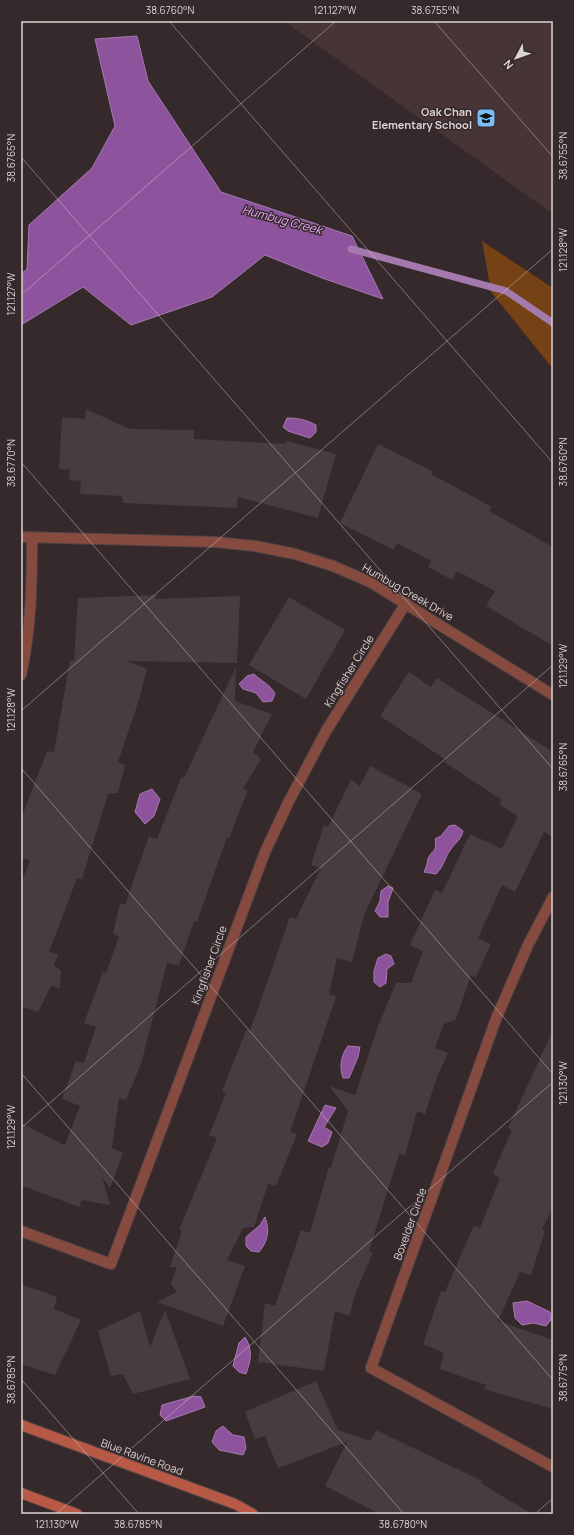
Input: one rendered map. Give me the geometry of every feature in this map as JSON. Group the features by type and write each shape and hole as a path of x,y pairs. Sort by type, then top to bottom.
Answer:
{"main road":[{"name":"Blue Ravine Road","path":"21,1425 235,1504 253,1514"},
{"path":"21,1493 77,1514"}],"street":[{"name":"Humbug Creek Drive","path":"21,537 215,542 255,546 295,554 333,566 370,582 406,603 553,696"},
{"path":"21,675 28,641 32,590 32,538"},
{"name":"Kingfisher Circle","path":"21,1231 111,1264 265,852 289,801 326,731 406,603"},
{"name":"Boxelder Circle","path":"553,897 528,945 496,1019 371,1368 553,1468"}],"shaded area":[{"name":"Oak Chan Elementary School","path":"284,21 553,21 553,214"},
{"path":"482,241 553,288 553,369 491,292"}],"water":[{"path":"137,36 148,81 221,192 352,236 383,299 322,278 265,255 212,297 131,325 83,287 21,325 21,274 27,269 29,225 92,168 115,126 95,39"},
{"path":"287,418 295,418 316,425 316,432 310,438 288,431 283,427"},
{"path":"254,674 275,694 272,701 263,702 256,693 243,689 239,684 247,676"},
{"path":"152,789 160,799 154,816 145,824 135,812 140,794"},
{"path":"455,825 463,831 460,839 449,852 441,868 436,874 424,872 429,856 436,847 435,839 441,836 449,826"},
{"path":"388,886 393,888 388,902 388,917 380,917 375,911 380,901 381,891"},
{"path":"386,954 391,956 394,964 387,969 386,983 380,987 374,982 374,971 378,958"},
{"path":"348,1046 360,1047 358,1057 349,1078 343,1078 341,1061"},
{"path":"325,1105 336,1108 324,1127 332,1132 328,1143 322,1147 308,1141"},
{"path":"265,1217 268,1231 266,1240 259,1252 251,1251 246,1246 246,1237 260,1225"},
{"path":"527,1301 550,1312 551,1320 546,1326 534,1323 522,1325 515,1318 513,1303"},
{"path":"245,1337 250,1351 249,1364 246,1374 239,1372 233,1366 239,1343"},
{"path":"194,1396 201,1397 205,1407 166,1421 160,1415 162,1405"},
{"path":"223,1426 233,1435 244,1437 246,1448 243,1455 219,1450 212,1442 216,1431"}],"building":[{"path":"86,409 130,429 194,430 194,439 286,444 287,441 336,454 318,518 238,497 237,508 123,503 122,496 80,494 81,481 69,480 70,470 59,469 62,417 85,419"},
{"path":"378,444 432,471 431,474 492,507 489,511 553,547 553,646 486,606 495,591 457,571 452,580 428,567 431,561 397,543 394,550 340,523"},
{"path":"156,595 155,599 240,596 237,663 127,661 147,669 138,703 118,762 125,765 118,793 108,794 82,879 77,878 49,952 58,954 54,966 61,970 60,988 51,986 38,1012 21,1006 21,884 30,861 21,857 21,819 47,751 54,752 70,661 74,661 78,598"},
{"path":"289,597 345,630 306,699 249,665"},
{"path":"236,667 235,701 272,714 253,752 261,759 243,789 248,790 229,838 227,837 197,922 194,921 179,965 167,963 141,1064 126,1100 119,1098 112,1148 123,1153 110,1188 102,1177 110,1205 82,1200 79,1207 21,1185 21,1123 65,1145 80,1106 62,1099 76,1061 84,1063 96,1027 84,1023 103,972 106,973 119,937 113,933 120,903 125,905 149,836 157,839 181,778 184,778"},
{"path":"409,672 431,687 437,678 553,752 553,837 544,832 515,892 502,885 478,938 491,944 476,977 471,975 456,1019 444,1024 435,1048 448,1053 437,1077 425,1114 417,1111 405,1155 399,1154 369,1251 373,1252 354,1297 350,1316 335,1311 324,1371 258,1362 265,1303 275,1306 301,1230 310,1233 329,1167 331,1167 348,1111 329,1086 355,1095 378,1026 396,983 411,983 423,951 410,945 435,890 442,893 470,834 502,849 518,816 499,804 502,800 444,762 446,760 380,716"},
{"path":"370,766 422,794 364,915 352,962 337,958 329,994 336,997 290,1132 297,1134 276,1186 268,1184 254,1227 243,1228 227,1260 245,1266 223,1326 157,1302 177,1292 171,1283 177,1267 170,1267 182,1231 179,1230 217,1138 209,1135 226,1093 222,1092 246,1030 250,1031 290,917 296,919 321,868 311,865 324,825 328,827 351,780 360,786"},
{"path":"553,1030 553,1207 542,1229 545,1231 531,1275 520,1272 498,1321 553,1340 553,1409 484,1389 486,1385 440,1369 444,1353 423,1344 441,1291 445,1292 474,1225 480,1228 500,1178 493,1173 512,1130 508,1128"},
{"path":"21,1284 57,1297 54,1309 81,1320 55,1375 21,1364"},
{"path":"165,1310 190,1379 133,1394 123,1374 111,1376 98,1331 140,1311 150,1347"},
{"path":"316,1381 338,1430 370,1441 376,1430 482,1481 481,1483 532,1514 380,1514 325,1486 347,1442 278,1468 265,1436 255,1439 245,1412"}],"waterway":[{"name":"Humbug Creek","path":"351,249 506,291 553,323"}],"place":[{"name":"Oak Chan Elementary School","path":"486,118"}]}
